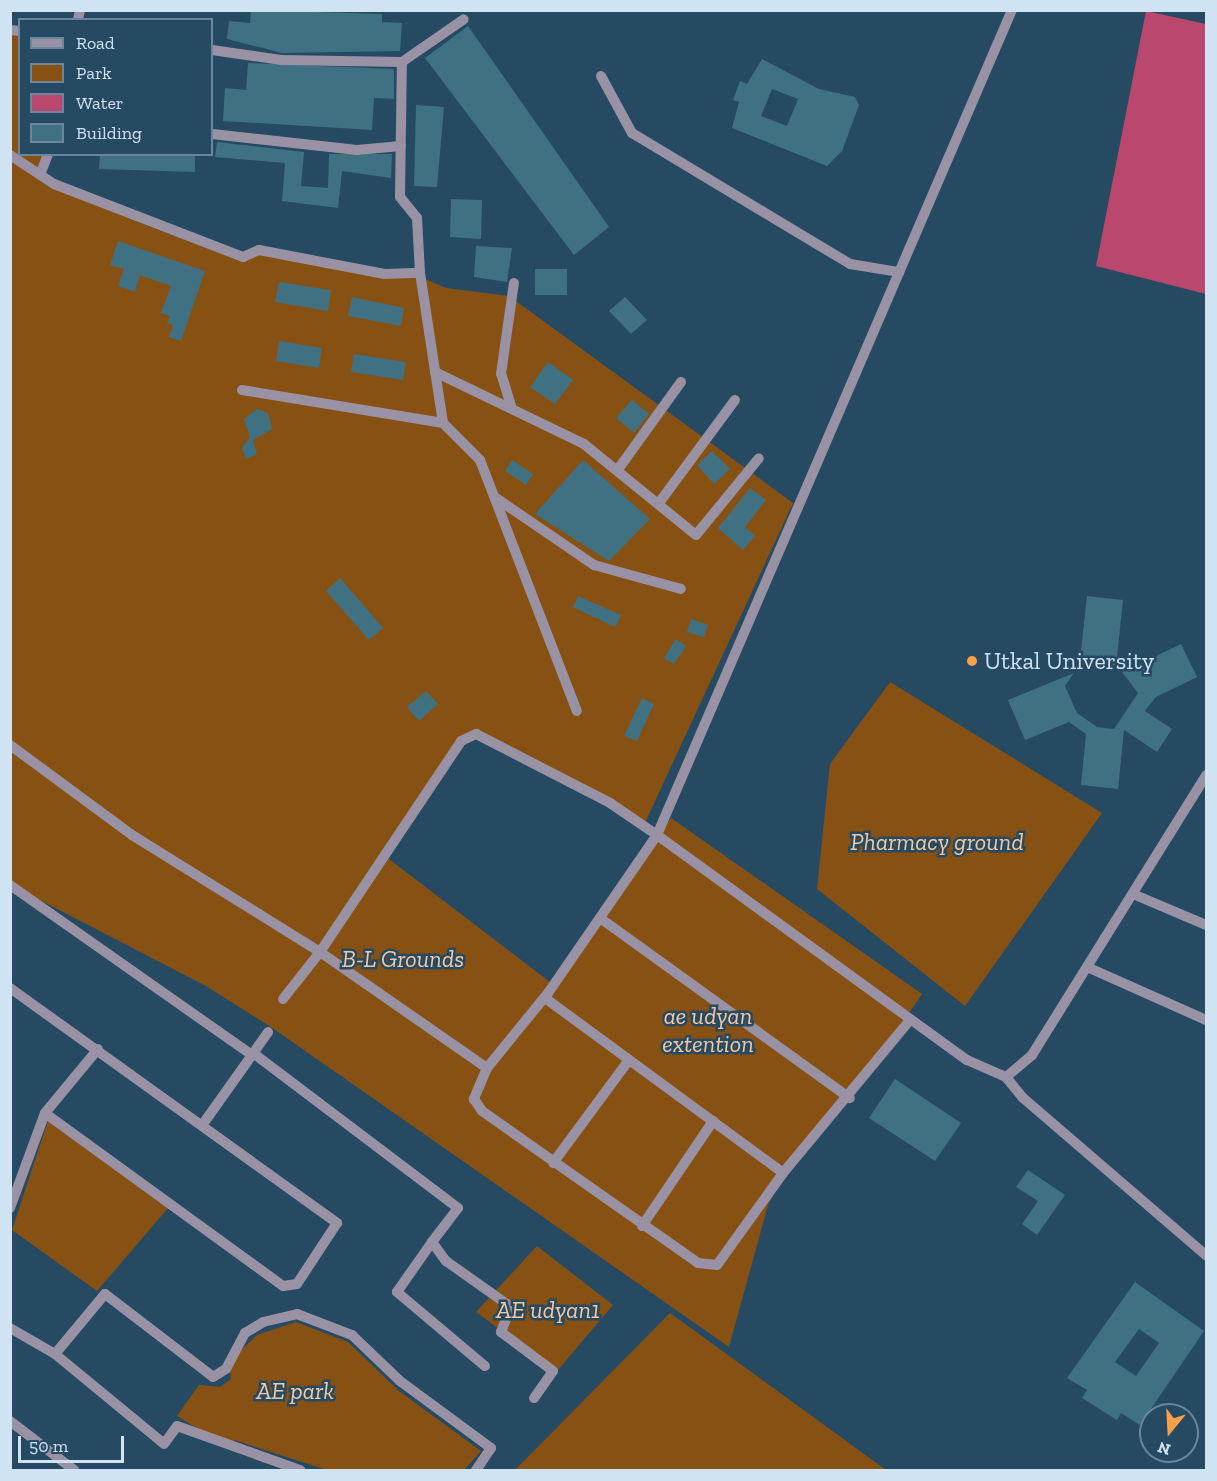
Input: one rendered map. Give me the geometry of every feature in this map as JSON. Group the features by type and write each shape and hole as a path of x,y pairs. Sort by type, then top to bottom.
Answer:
{"street":[{"path":"910,1020 850,1098 783,1173 717,1264 698,1263 642,1226 482,1112 474,1100 487,1068 545,998 657,835 1012,10"},
{"path":"213,50 281,60 402,62 464,19"},
{"path":"402,62 400,197 417,218 420,273 443,423"},
{"path":"601,76 632,133 850,264 899,272"},
{"path":"213,134 357,150 401,146"},
{"path":"10,155 40,175 243,258 259,250 386,273 420,273"},
{"path":"40,175 47,156"},
{"path":"512,409 501,374 514,283"},
{"path":"435,372 584,444 619,468 696,535 759,458"},
{"path":"619,468 681,381"},
{"path":"242,390 443,423 480,460 577,711"},
{"path":"659,503 735,400"},
{"path":"495,498 594,565 681,589"},
{"path":"283,999 320,952 460,741 476,734 610,803 967,1060 1006,1077 1022,1097 1206,1255"},
{"path":"10,745 132,835 320,952 487,1068"},
{"path":"1006,1077 1032,1055 1206,775"},
{"path":"10,885 253,1054 458,1208 398,1292 485,1366"},
{"path":"1133,894 1206,925"},
{"path":"600,918 850,1098"},
{"path":"1087,968 1206,1020"},
{"path":"10,988 203,1124 337,1223 297,1284 283,1286 45,1113"},
{"path":"545,998 783,1173"},
{"path":"203,1124 268,1032"},
{"path":"10,1208 45,1113 98,1049"},
{"path":"553,1163 629,1060"},
{"path":"642,1226 713,1121"},
{"path":"432,1242 446,1261 511,1307 501,1332 554,1371 534,1398"},
{"path":"55,1354 105,1294 213,1377 226,1368 245,1332 263,1322 297,1314 352,1335 400,1381 491,1448 476,1470"},
{"path":"10,1328 55,1354 164,1444 177,1426 300,1470"},
{"path":"10,1421 74,1470"}],"green space":[{"path":"10,32 18,33 18,156 46,156 40,174 11,152"},
{"path":"10,158 143,224 235,258 258,254 416,275 446,288 509,296 793,503 644,825 477,734 460,741 385,856 550,982 482,1083 671,818 922,994 850,1098 785,1174 768,1205 729,1347 271,1027 206,986 11,885"},
{"name":"Pharmacy ground","path":"890,682 1102,813 965,1006 817,889 830,764"},
{"path":"48,1121 168,1208 97,1291 12,1230"},
{"name":"AE udyan1","path":"537,1246 613,1305 557,1371 476,1312"},
{"path":"670,1313 886,1470 515,1470"},
{"name":"AE park","path":"296,1322 348,1342 399,1391 481,1451 464,1470 327,1470 234,1440 231,1449 177,1416 199,1385 220,1387 231,1379 229,1362 257,1335"}],"water":[{"path":"1146,11 1206,24 1206,294 1096,266"}],"building":[{"path":"251,10 382,14 382,22 402,23 400,51 282,53 227,39 229,21 250,23"},
{"path":"468,26 609,227 574,255 425,58"},
{"path":"762,59 819,89 855,97 859,105 842,151 827,166 732,128 739,102 733,100 740,81 747,84","holes":["772,89 798,99 787,126 761,116"]},
{"path":"248,63 394,69 394,99 374,98 372,130 223,121 225,88 246,90"},
{"path":"416,105 444,107 437,187 414,186"},
{"path":"217,142 304,152 301,186 328,188 329,154 392,154 391,178 342,171 338,208 282,201 285,163 215,157"},
{"path":"100,156 195,156 195,172 99,169"},
{"path":"451,199 482,200 481,239 450,237"},
{"path":"118,241 205,271 181,341 169,337 173,325 167,323 170,316 161,313 171,286 140,275 135,292 118,286 124,269 110,265"},
{"path":"476,246 512,248 507,282 474,277"},
{"path":"535,269 567,269 567,295 535,295"},
{"path":"279,282 331,290 328,311 275,302"},
{"path":"352,297 404,308 401,326 348,316"},
{"path":"625,297 647,320 631,334 609,311"},
{"path":"279,341 322,348 319,368 276,361"},
{"path":"354,354 406,362 403,380 351,372"},
{"path":"548,362 573,380 555,404 530,387"},
{"path":"632,400 649,414 634,433 616,418"},
{"path":"257,409 268,413 272,429 253,440 257,454 246,459 242,448 250,437 244,419"},
{"path":"712,451 730,469 714,484 697,465"},
{"path":"512,460 533,474 526,485 505,471"},
{"path":"583,460 650,519 609,561 535,514"},
{"path":"750,488 766,500 745,527 755,536 743,550 718,528"},
{"path":"340,578 383,628 369,640 326,591"},
{"path":"578,596 621,615 615,627 573,607"},
{"path":"1087,596 1123,600 1117,657 1133,667 1181,644 1197,677 1156,697 1145,711 1172,729 1157,752 1124,730 1118,789 1081,785 1086,734 1069,722 1025,740 1008,700 1074,673 1065,686 1077,713 1097,727 1114,729 1138,693 1122,672 1130,668 1073,662 1081,651"},
{"path":"691,619 708,625 704,637 687,632"},
{"path":"676,639 686,646 674,664 664,658"},
{"path":"426,691 438,704 419,721 407,707"},
{"path":"642,698 654,704 637,741 624,736"},
{"path":"895,1079 961,1123 935,1161 869,1118"},
{"path":"1028,1170 1065,1195 1037,1235 1022,1224 1038,1201 1016,1187"},
{"path":"1135,1282 1204,1331 1155,1403 1139,1403 1139,1424 1121,1413 1117,1420 1082,1398 1087,1390 1067,1378","holes":["1139,1329 1159,1343 1136,1376 1115,1362"]}],"place":[{"name":"Utkal University","path":"972,661"}],"park label":[{"name":"B-L Grounds","path":"403,959"},
{"name":"ae udyan extention","path":"708,1030"}]}
